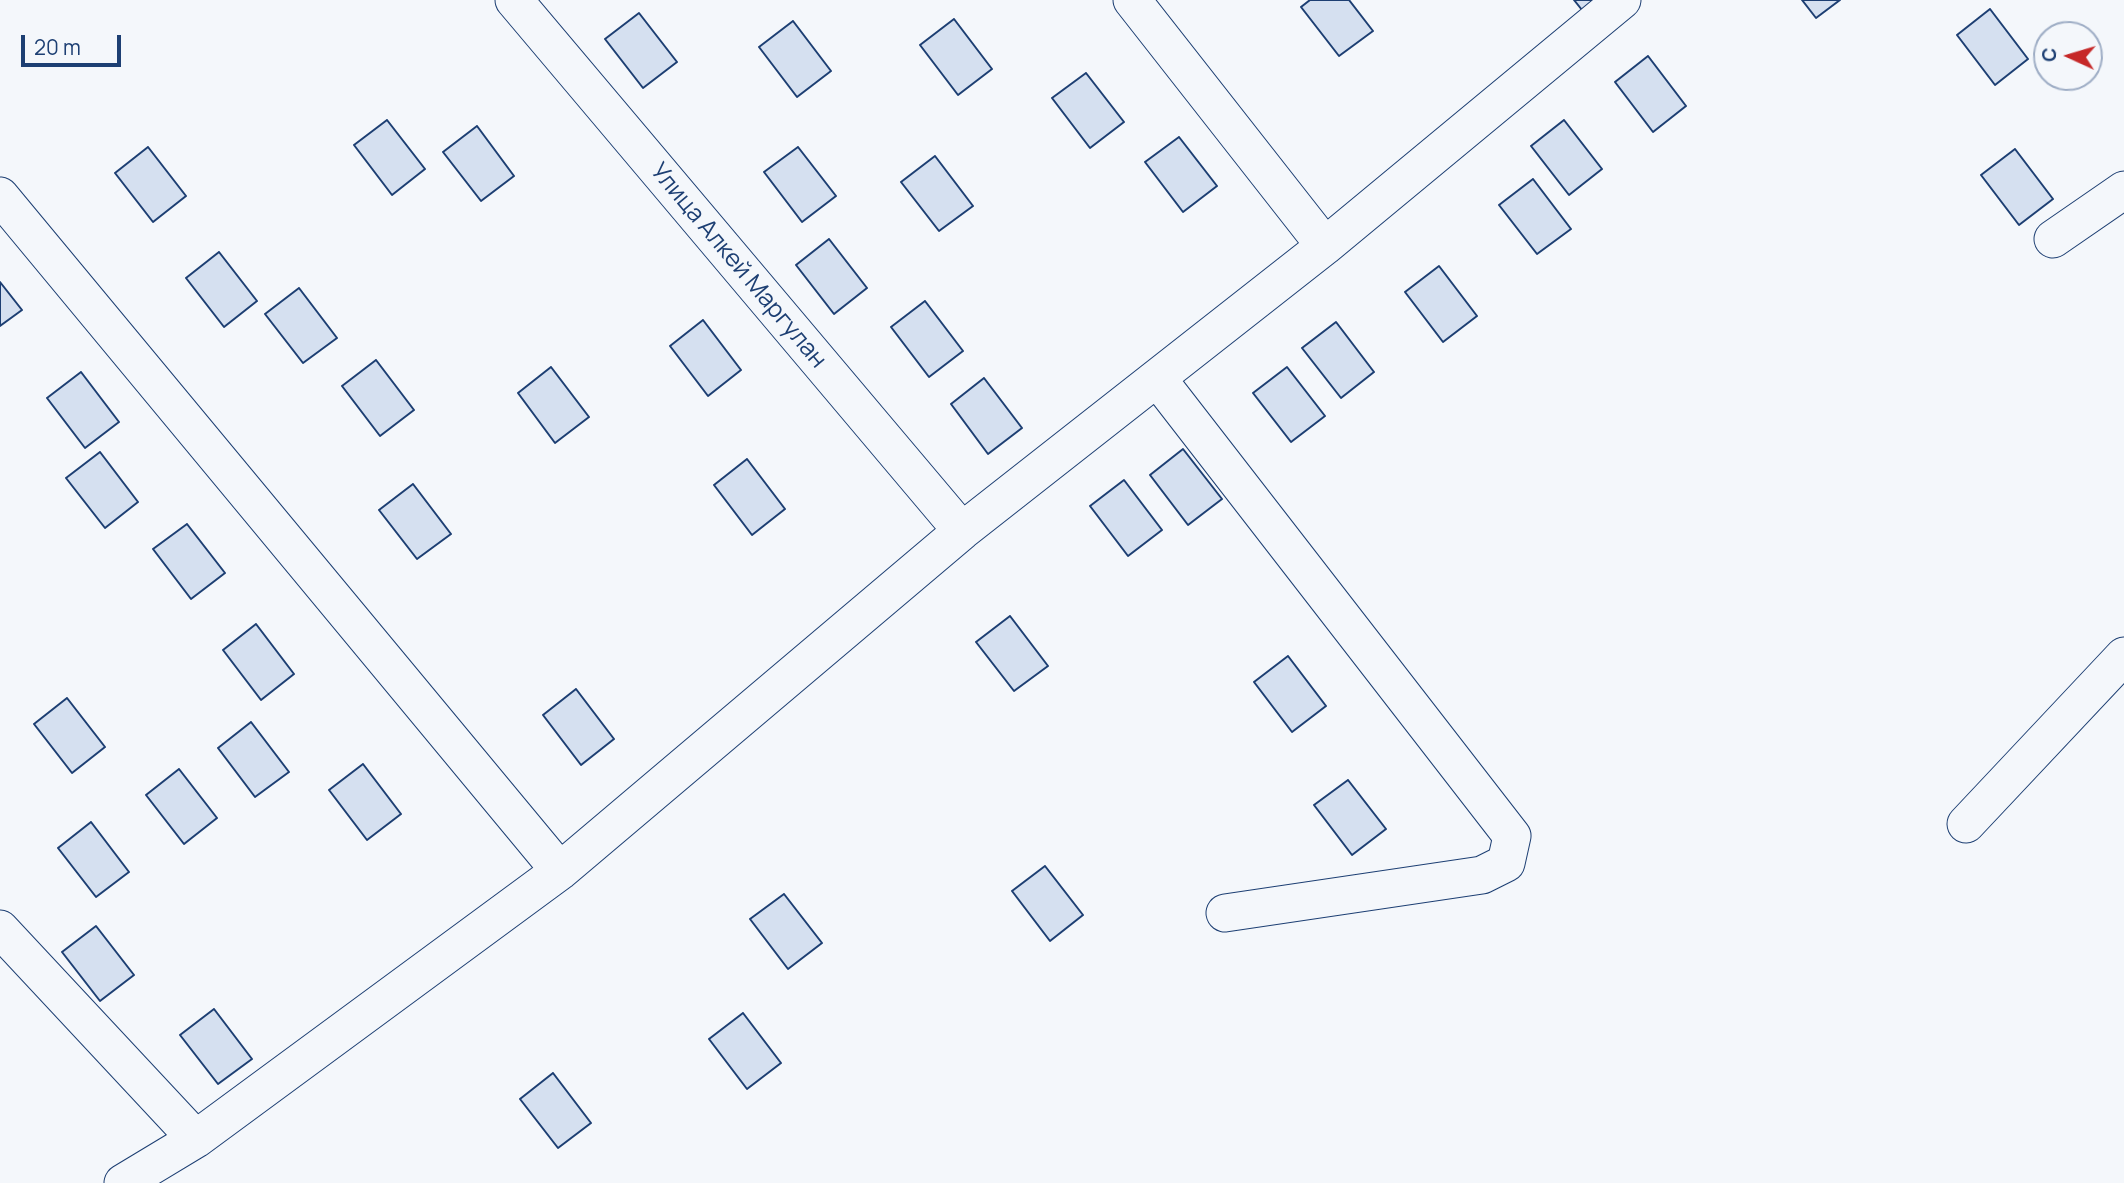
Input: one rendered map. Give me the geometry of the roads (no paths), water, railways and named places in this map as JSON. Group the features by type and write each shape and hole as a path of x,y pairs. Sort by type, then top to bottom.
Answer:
{"street":[{"name":"Улица Алкей Маргулан","path":"514,0 961,531"},
{"path":"1132,0 1325,246"},
{"path":"123,1183 196,1139 560,872 961,531 1325,246 1622,0"},
{"path":"2053,239 2124,190"},
{"path":"0,196 560,872"},
{"path":"1157,378 1512,836 1506,863 1482,875 1225,913"},
{"path":"1966,824 2124,656"},
{"path":"0,929 196,1139"}]}
